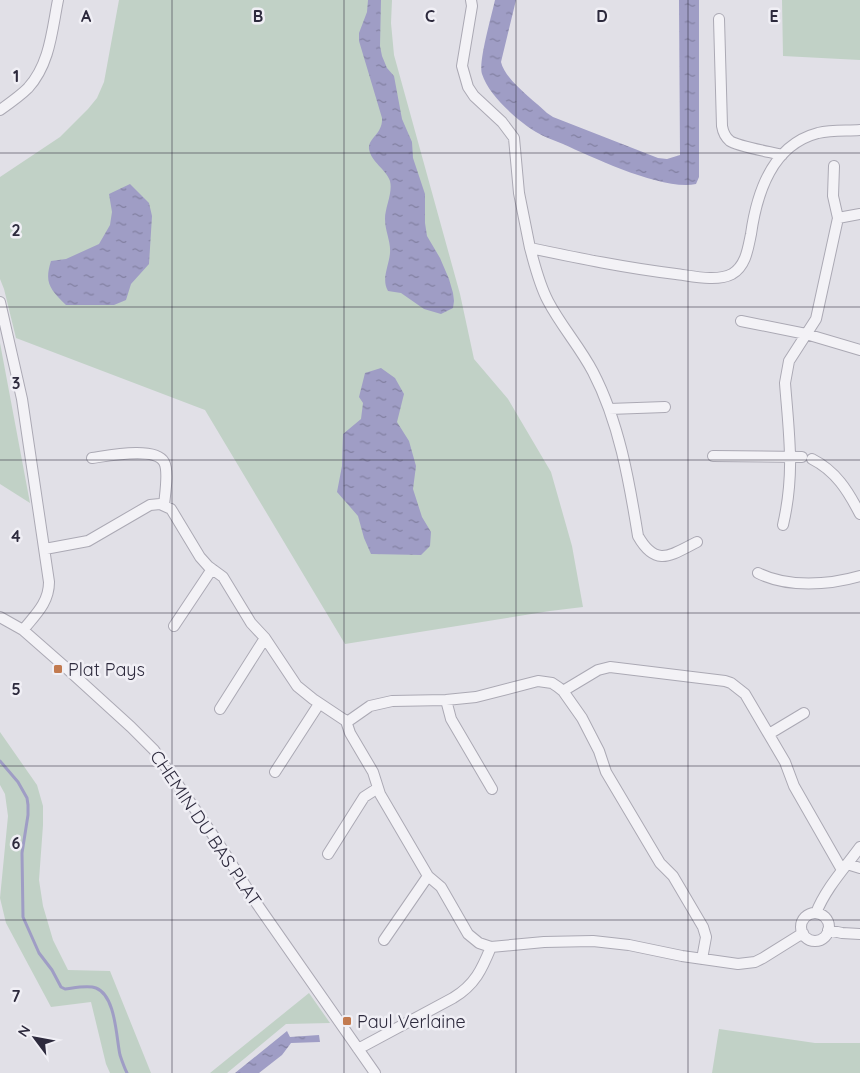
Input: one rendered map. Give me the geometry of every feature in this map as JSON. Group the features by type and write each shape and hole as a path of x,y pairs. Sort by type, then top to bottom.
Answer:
{"street":[{"path":"0,110 27,88 41,69 50,42 58,0"},
{"path":"471,0 472,6 462,66 463,76 474,96 502,122 514,138 519,193 540,286 592,370 609,409 627,472 638,536 649,551 663,557 669,556 697,542"},
{"path":"719,19 723,133 730,141 782,155"},
{"path":"530,248 632,269 693,276 722,276 731,274 739,269 745,260 758,200 770,170 782,155 792,146 812,135 834,131 860,130"},
{"path":"783,525 790,491 791,457 785,383 786,372 794,351 816,318 838,218 833,196 834,166"},
{"path":"838,218 860,214"},
{"path":"0,302 22,399 49,582 47,598 23,630"},
{"path":"741,321 806,334 860,350"},
{"path":"609,409 665,407"},
{"path":"92,458 138,453 159,456 165,463 166,470 164,505"},
{"path":"713,456 807,458 824,465 836,476 846,489 860,514"},
{"path":"45,549 88,542 150,505 164,505 171,509 176,516 200,557 223,577 251,622 265,638 290,678 319,704 346,720 350,720 370,706 378,703 486,696 538,681 552,684 564,691 582,718 599,751 606,772 660,863 673,876 703,926 706,936 702,959"},
{"path":"174,626 212,569"},
{"path":"758,573 768,578 791,583 833,581 860,576"},
{"name":"CHEMIN DU BAS PLAT","path":"0,616 23,630 95,693 154,750 375,1073"},
{"path":"220,709 265,638"},
{"path":"564,691 598,670 610,667 732,683 745,694 785,762 794,786 845,867"},
{"path":"446,700 451,719 492,790"},
{"path":"275,772 319,704"},
{"path":"768,734 804,713"},
{"path":"346,720 350,733 373,772 378,788 428,876 441,887 473,939 485,946 593,941 629,945 738,964 755,962 803,933"},
{"path":"328,854 364,797 378,788"},
{"path":"816,913 825,894 860,847"},
{"path":"845,867 860,868"},
{"path":"384,940 428,876"},
{"path":"816,913 826,919 828,930 824,937 816,940 808,939 803,933 801,926 809,914 816,913"},
{"path":"828,930 860,934"},
{"path":"358,1049 468,989 477,978 492,947"}],"green space":[{"path":"119,0 392,0 391,23 394,55 460,294 474,359 508,399 551,472 572,546 583,607 345,644 205,410 16,338 0,279 0,177 60,137 97,98 104,82"},
{"path":"782,0 860,0 860,60 783,56"},
{"path":"0,343 30,503 0,484"},
{"path":"0,732 37,785 43,806 39,880 43,906 53,940 68,970 110,971 151,1073 110,1073 106,1064 91,1002 51,1007 6,923 0,898 8,816 5,794 0,785"},
{"path":"309,993 330,1023 286,1024 227,1073 210,1073"},
{"path":"719,1029 815,1043 860,1043 860,1073 712,1073"}],"water":[{"path":"368,0 381,0 380,46 382,56 387,68 394,76 402,119 412,142 413,158 425,194 427,236 440,258 453,293 453,308 441,314 424,309 401,293 388,291 385,282 390,249 385,219 391,186 388,177 370,154 369,149 369,145 380,128 382,118 359,41 359,33 367,12"},
{"path":"495,0 516,0 501,62 514,83 553,117 658,158 667,159 680,155 679,0 699,0 699,177 696,184 666,183 610,165 536,132 512,114 491,91 481,68"},
{"path":"130,184 149,203 152,216 149,264 131,284 126,300 114,305 66,305 52,290 48,280 51,261 66,259 99,244 110,225 112,212 109,194"},
{"path":"381,368 395,378 404,394 397,422 409,441 416,466 413,489 422,517 431,532 430,546 421,555 371,554 358,516 337,492 342,466 343,434 361,419 363,403 359,397 365,373"},
{"path":"287,1031 290,1037 319,1035 320,1042 291,1043 282,1055 259,1073 235,1073"}],"waterway":[{"path":"0,761 18,782 27,798 28,815 22,853 23,917 39,953 52,970 61,987 65,989 93,987 103,992 108,999 114,1018 120,1055 127,1073"}],"place":[{"name":"Plat Pays","path":"58,669"},
{"name":"Paul Verlaine","path":"347,1021"}]}
